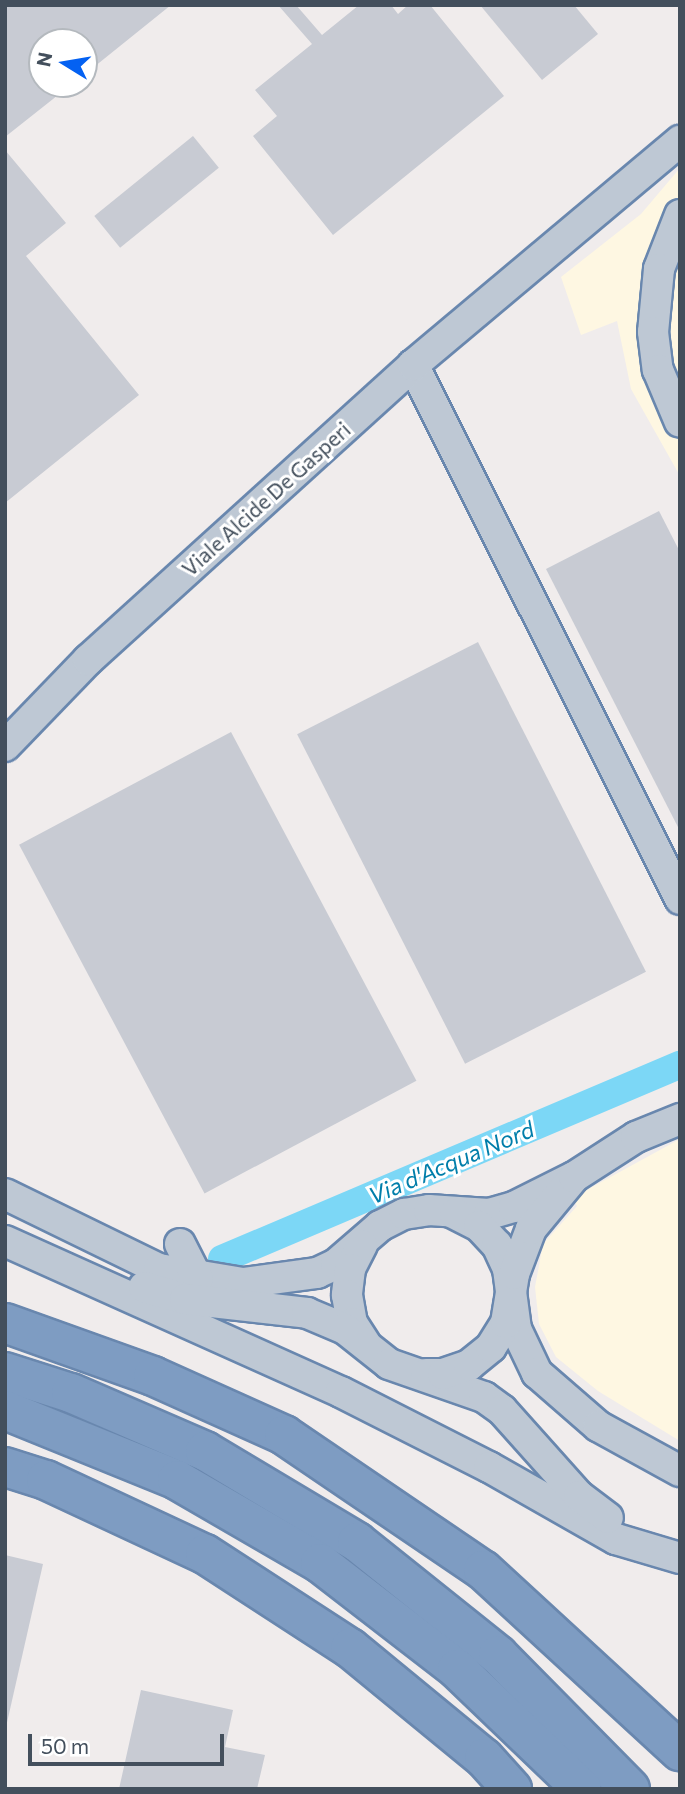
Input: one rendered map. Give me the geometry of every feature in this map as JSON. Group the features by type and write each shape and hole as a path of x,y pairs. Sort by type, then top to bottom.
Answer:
{"highway":[{"path":"5,1323 153,1376 284,1435 482,1570 547,1628 646,1724 680,1751"},
{"path":"5,1372 71,1393 205,1451 357,1542 498,1655 631,1789"},
{"path":"5,1410 177,1480 320,1563 457,1669 582,1789"},
{"path":"5,1467 46,1480 205,1554 350,1648 484,1758 512,1789"}],"street":[{"name":"Viale Alcide De Gasperi","path":"5,746 88,660 413,365 534,260 680,141"},
{"path":"680,215 659,269 653,332 658,370 680,422"},
{"path":"413,365 680,899"},
{"path":"5,1194 159,1269 198,1279 243,1283 295,1278 336,1264 362,1245 380,1226 404,1214 429,1210 456,1214 489,1214 514,1207 574,1177 636,1137 680,1119"},
{"path":"415,1374 443,1374 469,1365 491,1347 506,1323 531,1230 574,1177"},
{"path":"456,1214 479,1226 497,1245 508,1269 516,1329 537,1373 598,1426 680,1471"},
{"path":"5,1241 341,1392 489,1466 615,1539 680,1556"},
{"path":"180,1244 198,1279"},
{"path":"362,1245 350,1269 347,1295 352,1323 367,1347"},
{"path":"51,1262 91,1266 185,1299 307,1313 345,1329 389,1364 484,1397 502,1410 579,1496 639,1536 680,1556"}],"shaded area":[{"path":"680,168 680,476 631,389 617,321 581,335 561,277 641,214"},
{"path":"680,1139 680,1441 598,1391 556,1357 539,1324 535,1287 543,1244 577,1206 572,1198"}],"building":[{"path":"5,5 171,5 98,64 98,28 28,28 28,98 54,98 5,137"},
{"path":"278,5 296,5 322,35 359,5 391,5 398,14 408,5 430,5 504,96 333,235 253,136 277,116 255,90 312,44"},
{"path":"480,5 574,5 598,34 542,80"},
{"path":"193,136 219,168 120,248 94,216"},
{"path":"5,150 66,223 26,256 139,395 5,503"},
{"path":"659,511 680,552 680,831 546,569"},
{"path":"478,642 646,972 465,1064 297,734"},
{"path":"231,732 416,1081 205,1193 19,845"},
{"path":"5,1555 43,1564 6,1727 5,1727"},
{"path":"141,1690 233,1710 225,1747 265,1755 257,1789 119,1789"}],"waterway":[{"name":"Via d'Acqua Nord","path":"222,1259 680,1065"}]}
